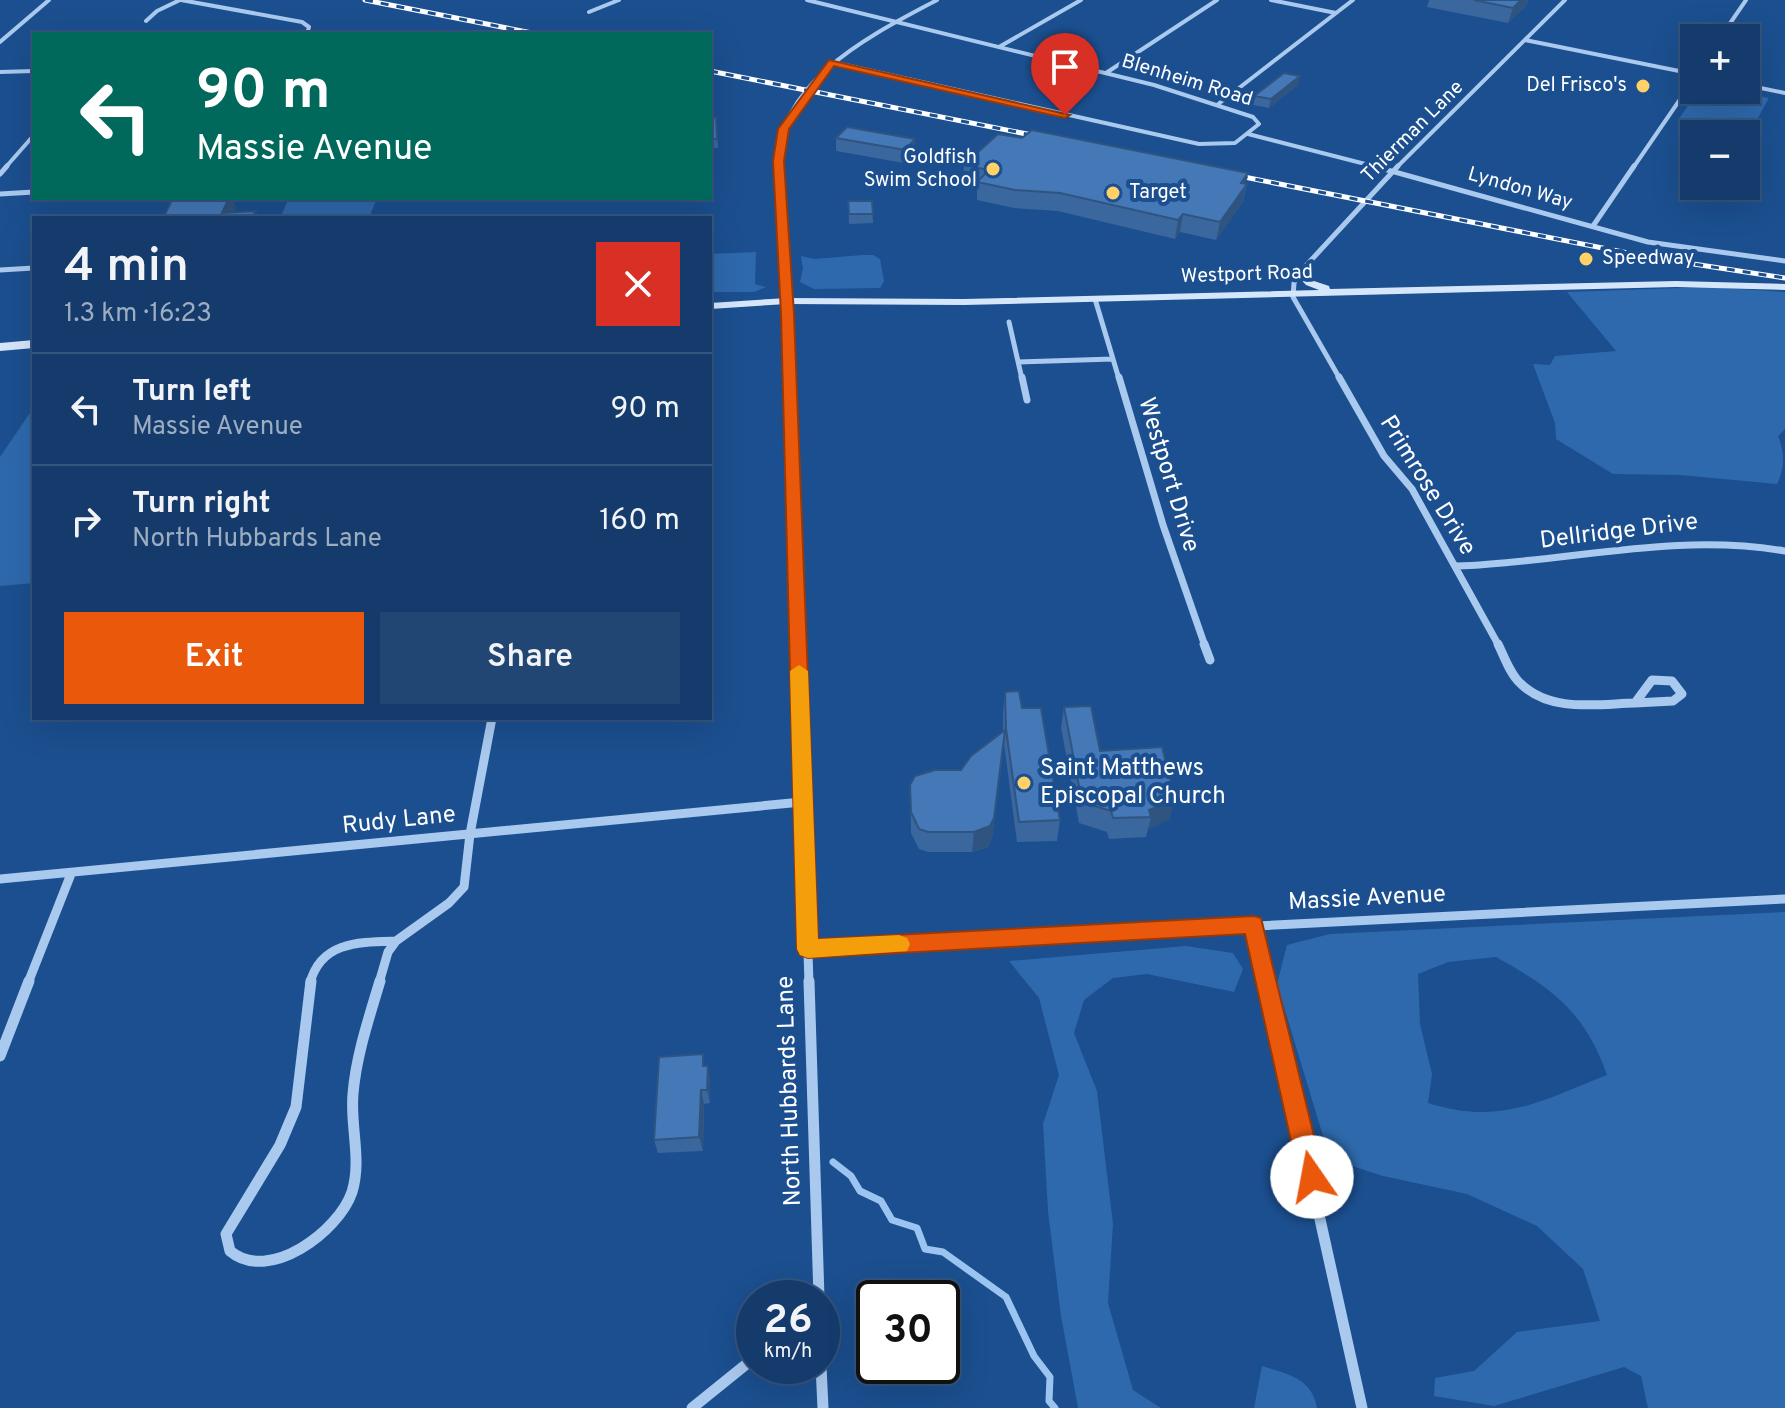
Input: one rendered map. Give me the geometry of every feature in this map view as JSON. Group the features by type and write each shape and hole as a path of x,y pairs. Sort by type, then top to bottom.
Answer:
{"main road":[{"path":"1300,273 1310,283 1342,291"},
{"name":"Westport Road","path":"712,306 787,301 880,303 1095,299 1711,283 1785,287"},
{"path":"0,347 32,344"}],"street":[{"path":"0,42 49,0"},
{"path":"146,21 157,11 180,0 302,22 309,27 308,32"},
{"path":"589,12 619,0"},
{"name":"Blenheim Road","path":"807,0 1106,73 1217,105 1258,119 1259,124 1248,134"},
{"name":"North Hubbards Lane","path":"818,1280 787,301 779,161 781,138 788,119 832,62 851,46 937,0"},
{"path":"999,47 1081,0"},
{"path":"1106,73 1217,0"},
{"path":"1271,0 1336,13"},
{"path":"1217,105 1353,0"},
{"name":"Thierman Lane","path":"1293,292 1300,273 1394,172 1565,0"},
{"path":"1730,24 1746,0"},
{"path":"1525,40 1680,74"},
{"path":"832,62 1199,144 1235,143 1248,134"},
{"path":"0,72 32,71"},
{"path":"1760,88 1785,93"},
{"path":"1593,226 1680,98"},
{"name":"Lyndon Way","path":"1248,134 1670,246 1785,261"},
{"path":"0,174 32,137"},
{"path":"0,194 32,192"},
{"path":"0,270 32,268"},
{"name":"Primrose Drive","path":"1293,292 1294,301 1384,456 1412,489 1457,566 1512,675 1536,695 1558,704 1635,703"},
{"name":"Westport Drive","path":"1095,299 1163,525 1210,660"},
{"path":"1009,322 1027,400"},
{"path":"1018,362 1113,359"},
{"name":"Dellridge Drive","path":"1457,566 1551,561 1678,542 1742,543 1785,551"},
{"path":"1652,680 1672,681 1682,694 1673,701 1635,703 1652,680"},
{"path":"396,941 339,945 328,952 311,974 300,1090 293,1119 279,1153 226,1234 226,1244 233,1254 245,1261 259,1262 281,1257 302,1246 321,1233 348,1202 355,1171 353,1086 388,952 396,941 449,903 464,887 470,834 492,720"},
{"name":"Rudy Lane","path":"0,879 802,802"},
{"path":"0,1056 71,874"},
{"name":"Massie Avenue","path":"808,949 1785,899"},
{"path":"1254,925 1301,1124 1362,1408"},
{"path":"692,1408 736,1373"},
{"path":"822,1384 823,1408"}],"shaded area":[{"path":"1760,96 1769,98 1757,120 1678,120 1689,104 1760,104"},
{"path":"288,200 376,200 370,216 281,216"},
{"path":"756,252 755,284 766,287 754,292 712,292 712,254"},
{"path":"862,255 880,259 884,281 880,288 814,289 800,282 803,269 801,256 814,259"},
{"path":"1709,287 1785,292 1785,429 1778,436 1783,460 1777,484 1680,475 1613,474 1556,439 1555,423 1533,364 1550,365 1555,356 1616,351 1567,292"},
{"path":"32,410 32,583 0,586 0,457"},
{"path":"1785,912 1785,1408 1648,1408 1641,1376 1624,1367 1494,1406 1434,1396 1435,1378 1474,1371 1517,1332 1600,1321 1583,1269 1537,1226 1467,1194 1383,1176 1330,1159 1277,984 1287,945 1330,934","holes":["1496,957 1550,991 1564,1004 1588,1034 1607,1075 1540,1101 1499,1111 1478,1112 1428,1103 1432,1074 1420,1024 1418,974 1448,962"]},
{"path":"1186,946 1233,953 1243,969 1234,992 1147,974 1113,978 1084,1000 1074,1033 1097,1091 1113,1224 1108,1303 1133,1390 1161,1408 1078,1408 1061,1316 1048,1211 1043,1124 1059,1075 1039,998 1009,961"},
{"path":"1262,1366 1290,1375 1304,1384 1310,1390 1317,1408 1254,1408"}],"building":[{"path":"1474,0 1521,0 1513,8"},
{"path":"1284,73 1300,76 1271,99 1254,96"},
{"path":"712,118 716,118 717,139 712,139"},
{"path":"847,127 915,139 905,150 836,138"},
{"name":"Target","path":"1032,130 1248,173 1241,183 1247,184 1220,222 1183,214 1178,220 1060,193 1015,190 977,182 989,170 964,165 998,134 1022,138"},
{"path":"172,200 228,200 222,213 256,211 252,216 164,216"},
{"path":"848,201 872,201 873,214 849,214"},
{"path":"1019,691 1022,708 1041,708 1060,820 1019,822 1006,729 1005,692"},
{"path":"1091,706 1100,751 1162,747 1175,799 1149,810 1151,817 1113,818 1111,811 1082,802 1064,707"},
{"path":"1005,730 994,818 990,826 974,832 928,832 919,829 911,812 910,785 915,776 935,770 961,770 971,756"},
{"path":"703,1054 703,1066 708,1066 707,1090 701,1090 699,1137 654,1140 659,1057"}],"waterway":[{"path":"833,1162 851,1176 860,1191 881,1201 892,1220 917,1228 925,1249 943,1252 1006,1297 1034,1356 1050,1377 1049,1401 1055,1408"}],"railway":[{"path":"365,0 527,32"},
{"path":"712,71 1047,138"},
{"path":"1224,173 1648,257 1785,278"}],"slow traffic":[{"path":"799,671 808,949 899,944"}],"place":[{"name":"Del Frisco's","path":"1643,86"},
{"name":"Goldfish Swim School","path":"993,169"},
{"name":"Target","path":"1113,193"},
{"name":"Speedway","path":"1586,259"},
{"name":"Saint Matthews Episcopal Church","path":"1024,783"}],"route":[{"path":"1065,115 832,62 783,129 779,161 788,314 808,949 1254,925 1312,1177"}]}
